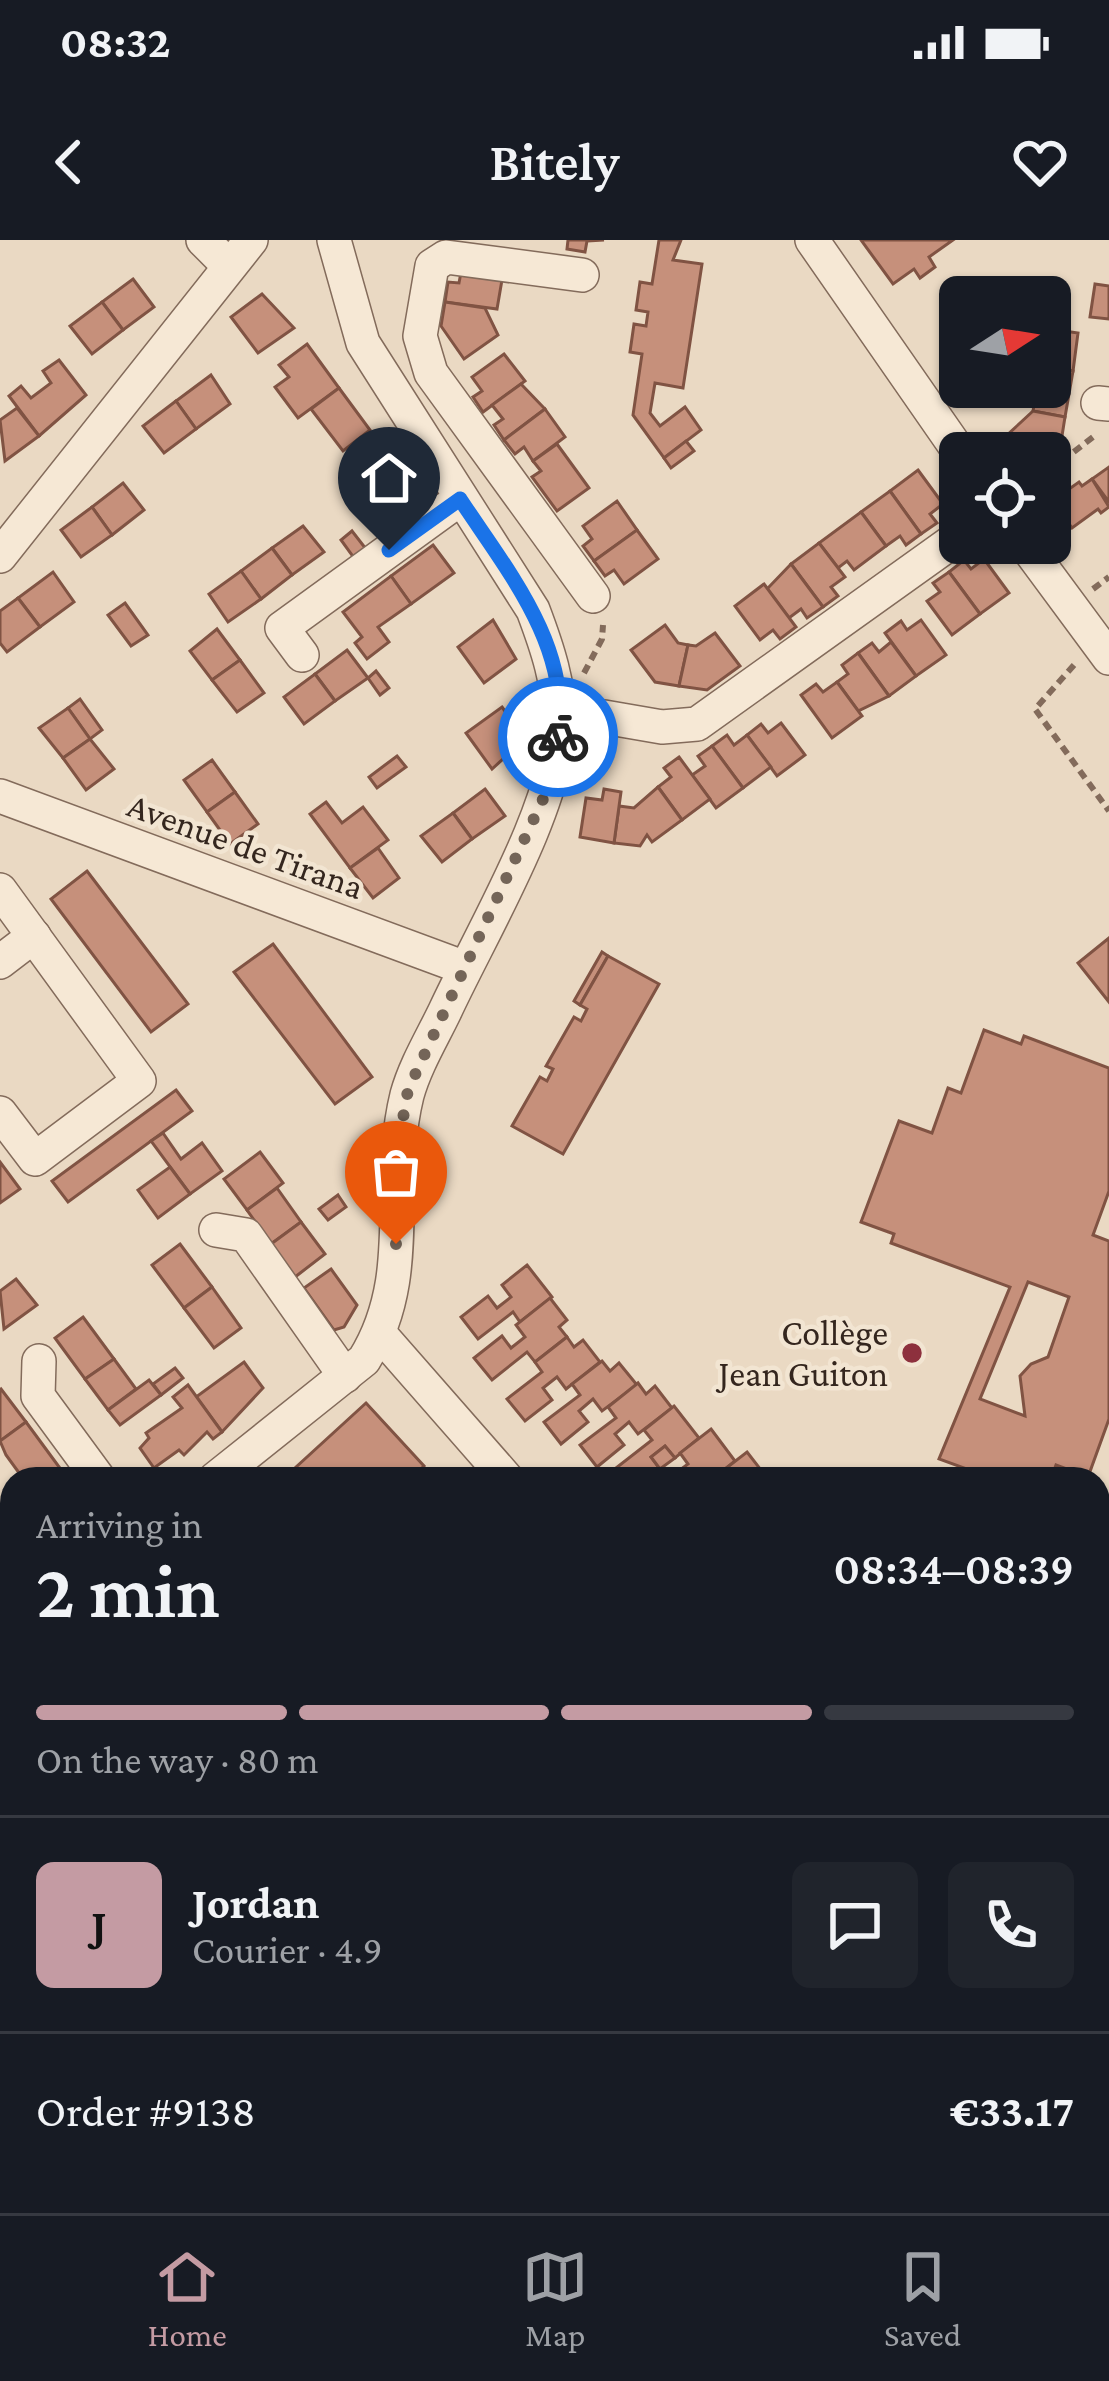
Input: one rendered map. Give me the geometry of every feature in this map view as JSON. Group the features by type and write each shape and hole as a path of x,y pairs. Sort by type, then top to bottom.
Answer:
{"street":[{"path":"202,240 228,265"},
{"path":"0,556 251,240"},
{"path":"230,1467 345,1376 380,1334 396,1285 395,1163 408,1090 550,784 559,727 548,648 533,610 389,392 353,319 334,240"},
{"path":"812,240 945,432"},
{"path":"389,392 416,366 433,266 446,257 582,275"},
{"path":"420,336 431,373 593,596"},
{"path":"302,656 282,628 460,499"},
{"path":"604,717 662,728 697,724 939,551"},
{"path":"1040,564 1109,658"},
{"name":"Avenue de Tirana","path":"0,796 465,968"},
{"path":"0,890 139,1081 35,1159 0,1113"},
{"path":"0,962 34,936"},
{"path":"216,1230 246,1235 345,1376"},
{"path":"380,1334 489,1467"},
{"path":"39,1361 38,1396 90,1467"}],"path":[{"path":"1071,448 1106,411"},
{"path":"593,596 603,623 602,640 584,673 588,713 604,717"},
{"path":"1066,648 1075,664 1035,709 1109,812"}],"building":[{"path":"568,240 604,240 587,241 585,252 567,249"},
{"path":"659,240 681,240 673,260 702,264 683,388 655,383 650,413 660,426 685,407 701,430 664,458 633,415 642,354 630,352 634,324 646,326 648,312 636,310 640,282 652,284"},
{"path":"861,240 953,240 929,257 935,267 920,278 914,269 893,284"},
{"path":"462,267 503,274 497,309 445,302 448,282 459,283"},
{"path":"133,279 154,307 123,330 102,302"},
{"path":"1095,284 1109,286 1109,319 1090,317"},
{"path":"262,294 294,328 258,353 231,317"},
{"path":"102,302 123,330 92,354 70,326"},
{"path":"445,302 485,308 498,335 464,359 441,326"},
{"path":"1071,332 1078,333 1071,371"},
{"path":"307,344 339,388 298,418 275,387 289,377 279,365"},
{"path":"504,354 525,381 483,412 473,397 482,391 472,377"},
{"path":"59,360 86,395 39,436 9,396 21,386 31,398 51,383 43,371"},
{"path":"211,375 230,404 196,429 176,401"},
{"path":"521,384 545,409 504,440 494,425 503,419 492,405"},
{"path":"339,388 370,430 343,451 311,409"},
{"path":"176,401 196,429 164,453 143,426"},
{"path":"17,408 39,436 5,461 0,420"},
{"path":"1034,408 1067,408 1065,417"},
{"path":"545,409 565,437 533,461 524,447 515,454 504,440"},
{"path":"1033,411 1065,417 1063,432 1010,432"},
{"path":"686,441 694,451 671,468 664,458"},
{"path":"557,444 589,488 557,511 532,477 541,471 533,461"},
{"path":"385,451 392,460 383,466 408,490 376,513 349,477"},
{"path":"1109,467 1109,502 1092,479"},
{"path":"918,470 939,499 939,507 930,514 937,523 921,534 890,491"},
{"path":"1092,479 1109,507 1101,513 1098,509 1072,528 1071,488 1079,482 1082,486"},
{"path":"123,483 144,510 112,535 92,507"},
{"path":"890,491 921,534 906,545 900,536 886,546 861,512"},
{"path":"617,501 637,530 594,561 583,546 592,539 583,526"},
{"path":"92,507 112,535 81,557 61,530"},
{"path":"861,512 886,546 854,570 847,561 838,568 819,543"},
{"path":"303,526 324,552 292,575 272,548"},
{"path":"637,530 658,559 624,584 614,570 605,576 594,561"},
{"path":"352,531 366,549 354,558 341,540"},
{"path":"819,543 845,577 831,587 838,596 823,607 791,564"},
{"path":"433,545 454,573 411,604 391,576"},
{"path":"272,548 292,575 261,599 241,571"},
{"path":"791,564 823,607 807,618 801,609 789,618 767,589"},
{"path":"959,564 971,569 988,564 1009,593 980,614 949,572"},
{"path":"241,571 261,599 228,622 209,594"},
{"path":"53,572 74,602 40,627 18,598"},
{"path":"949,572 980,614 952,635 927,601 940,592 933,583"},
{"path":"391,576 411,604 378,627 389,642 367,659 355,643 362,637 343,612"},
{"path":"764,584 796,627 780,639 773,630 760,640 735,606"},
{"path":"18,598 40,627 7,652 0,643 0,611"},
{"path":"125,603 148,635 131,646 108,615"},
{"path":"493,620 516,659 484,683 458,647"},
{"path":"921,620 946,655 916,676 885,633 901,621 907,630"},
{"path":"665,625 678,643 688,645 679,686 655,682 631,650"},
{"path":"217,629 240,660 212,680 190,651"},
{"path":"715,633 740,666 707,690 679,686 688,645 696,646"},
{"path":"891,642 916,676 889,696 858,653 872,643 879,652"},
{"path":"347,650 368,678 335,701 315,674"},
{"path":"858,653 889,696 858,711 837,682 848,674 842,665"},
{"path":"240,660 264,693 237,712 212,680"},
{"path":"376,671 389,688 380,695 368,678"},
{"path":"315,674 335,701 304,724 284,697"},
{"path":"837,682 862,716 832,738 801,695 816,684 823,692"},
{"path":"80,699 102,730 90,739 68,708"},
{"path":"502,707 525,739 492,769 466,733"},
{"path":"68,708 90,739 63,758 39,728"},
{"path":"781,723 805,755 777,776 747,735 761,724 768,733"},
{"path":"727,735 734,745 747,735 771,767 743,788 712,746"},
{"path":"90,739 114,769 86,790 63,758"},
{"path":"712,746 743,788 716,808 692,775 705,766 698,756"},
{"path":"397,756 406,767 377,788 369,777"},
{"path":"679,757 710,799 682,820 658,787 671,777 664,768"},
{"path":"212,760 235,792 207,812 184,780"},
{"path":"658,787 682,820 652,842 647,835 640,846 614,843 619,806 634,808"},
{"path":"485,789 505,816 472,839 453,813"},
{"path":"604,789 621,792 614,843 580,837 586,798 602,800"},
{"path":"235,792 258,824 230,844 207,812"},
{"path":"326,802 342,823 363,807 388,840 350,868 310,814"},
{"path":"453,813 472,839 442,862 421,836"},
{"path":"378,848 399,878 373,898 350,868"},
{"path":"87,871 188,1004 151,1032 51,899"},
{"path":"1109,938 1109,1002 1078,963"},
{"path":"273,944 372,1077 335,1104 234,972"},
{"path":"602,952 608,956 580,1005 574,1001"},
{"path":"608,956 659,984 563,1154 512,1126 540,1077 547,1081 553,1069 546,1066 574,1017 581,1021 587,1009 580,1005"},
{"path":"984,1030 1021,1044 1024,1036 1109,1068 1109,1191 1093,1235 1109,1241 1109,1419 1092,1467 961,1467 939,1459 1010,1287 891,1243 894,1234 861,1222 899,1121 932,1133 948,1088 961,1093","holes":["1028,1282 1069,1297 1048,1357 1031,1364 1020,1376 1025,1416 980,1399"]},
{"path":"176,1090 192,1111 68,1202 52,1181"},
{"path":"163,1133 181,1159 202,1143 222,1171 190,1194 151,1141"},
{"path":"260,1152 283,1183 247,1210 224,1179"},
{"path":"0,1162 20,1189 0,1203"},
{"path":"170,1167 190,1194 158,1218 138,1190"},
{"path":"277,1188 301,1222 271,1244 247,1210"},
{"path":"338,1195 346,1207 328,1220 319,1209"},
{"path":"301,1222 325,1254 295,1277 271,1244"},
{"path":"180,1244 212,1287 184,1308 152,1265"},
{"path":"527,1265 552,1297 520,1322 513,1312 478,1339 461,1317 488,1296 497,1308 511,1297 502,1285"},
{"path":"331,1269 357,1305 344,1327 334,1330 304,1288"},
{"path":"16,1279 37,1305 4,1329 0,1291"},
{"path":"212,1287 241,1328 214,1348 184,1308"},
{"path":"550,1298 567,1320 559,1327 567,1337 535,1362 527,1352 492,1380 474,1358 502,1336 511,1348 525,1337 516,1325"},
{"path":"83,1317 114,1359 85,1379 55,1338"},
{"path":"567,1337 574,1347 583,1340 600,1362 566,1389 557,1377 543,1388 552,1400 525,1421 507,1399 542,1372 535,1362"},
{"path":"114,1359 136,1389 108,1410 85,1379"},
{"path":"602,1361 610,1371 619,1363 637,1385 602,1411 593,1399 579,1411 588,1422 561,1444 544,1422 580,1395 572,1384"},
{"path":"244,1362 263,1388 222,1432 196,1397"},
{"path":"175,1368 183,1378 161,1395 153,1384"},
{"path":"149,1380 161,1395 120,1425 108,1410"},
{"path":"638,1383 646,1394 655,1386 672,1408 638,1434 629,1422 615,1434 624,1445 597,1467 580,1445 616,1418 608,1407"},
{"path":"188,1385 222,1432 213,1439 207,1432 184,1455 179,1450 153,1467 140,1448 149,1438 146,1433 182,1408 173,1397"},
{"path":"0,1390 26,1422 0,1441"},
{"path":"366,1403 424,1466 423,1467 296,1467"},
{"path":"674,1406 699,1438 675,1458 665,1446 651,1457 658,1467 617,1467 652,1440 644,1430"},
{"path":"26,1422 59,1467 15,1467 0,1441"},
{"path":"711,1429 735,1461 728,1467 684,1467 688,1464 680,1453"},
{"path":"665,1446 675,1458 658,1467 651,1457"},
{"path":"747,1452 759,1467 728,1467"}],"way so far":[{"path":"396,1244 395,1163 408,1090 550,784 558,737"}],"place":[{"name":"Collège Jean Guiton","path":"912,1353"}],"route":[{"path":"389,550 460,499 533,610 555,682 558,737"}]}
